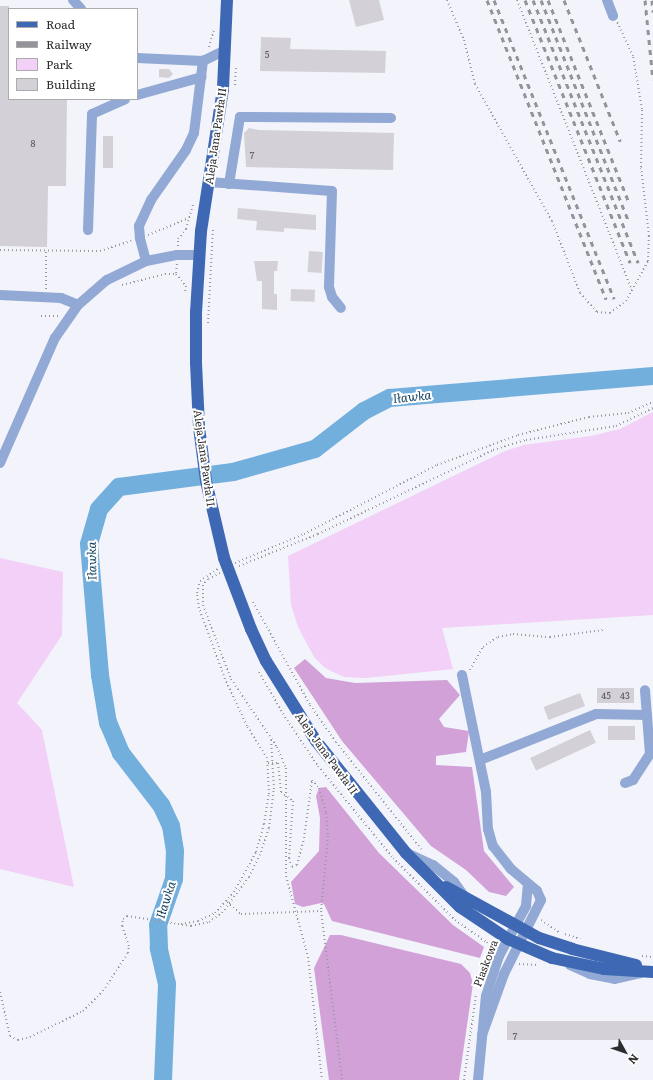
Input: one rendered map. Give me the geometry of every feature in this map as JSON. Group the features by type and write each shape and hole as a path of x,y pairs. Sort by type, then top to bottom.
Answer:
{"main road":[{"name":"Aleja Jana Pawła II","path":"227,0 226,50 199,256 196,363 199,427 206,481 214,524 236,591 266,661 300,717 358,795 406,853 460,908 508,939 560,960 640,973 653,972"},
{"name":"Aleja Jana Pawła II","path":"430,877 527,932 572,949 653,969"}],"street":[{"path":"73,0 80,8"},
{"path":"607,0 613,16"},
{"path":"138,58 203,61 226,50"},
{"path":"146,261 140,238 139,226 144,214 186,150 194,133 203,61"},
{"path":"138,95 202,77"},
{"path":"88,230 92,114 123,100"},
{"path":"229,184 240,117 391,118"},
{"path":"209,182 332,191 329,287 332,297 341,308"},
{"path":"0,463 46,358 67,319 78,305 107,280 146,261 177,255 199,256"},
{"path":"0,295 46,296 61,298 78,305"},
{"path":"462,676 486,792 488,829 493,846 528,885"},
{"path":"625,783 633,780 650,754 645,690"},
{"path":"480,760 596,714 647,715"},
{"path":"406,853 433,865 454,882 466,898"},
{"name":"Piaskowa","path":"478,1080 482,1035 486,996 499,956 526,906 528,885 537,891 541,900 527,932 494,997 482,1035"}],"path":[{"path":"447,0 464,40 475,84 552,221 580,293 597,312 610,313 626,301 648,261 649,236 641,167 642,109 633,56 613,16"},
{"path":"517,0 632,291"},
{"path":"0,250 100,251 140,238 190,218"},
{"path":"46,250 46,296"},
{"path":"120,285 137,279 165,274 176,274"},
{"path":"41,316 62,316 67,319"},
{"path":"228,565 304,534 437,465 518,435 589,417 628,413 653,402"},
{"path":"235,561 237,567 318,534 493,450 526,440 616,426 653,408"},
{"path":"181,924 207,918 226,902 245,874 261,837 268,794 268,763 263,749 247,726 225,679 199,608 197,593 200,581 210,573 221,568"},
{"path":"223,572 210,577 203,585 203,605 231,679 281,754 286,768 286,876 294,912 308,957 322,1080"},
{"path":"250,594 267,630 310,705 336,742 426,852"},
{"path":"465,689 471,666 483,647 498,637 513,634 550,637 604,630"},
{"path":"0,992 6,1028 14,1040 30,1037 66,1022 95,1001 123,964 129,946 123,919 127,916 191,926 209,922 230,905 249,877 265,840 273,802 273,763 271,739"},
{"path":"268,763 279,765 281,792 293,801 289,862 294,867 297,865 309,816 311,781 314,780 319,788 326,813 328,836 321,911 342,1080"},
{"path":"226,902 241,914 321,911"},
{"path":"539,918 557,932 582,939"},
{"path":"638,955 653,957"},
{"path":"516,964 529,962"}],"green space":[{"path":"653,412 653,615 442,628 453,669 366,678 344,677 325,668 314,657 298,627 291,605 288,556 505,451 524,445 591,436 620,429"},
{"path":"0,558 63,572 62,635 17,703 42,730 74,887 0,869"}],"shaded area":[{"path":"305,659 326,678 355,683 447,680 460,695 439,719 444,727 469,731 466,752 436,756 436,765 472,767 484,851 514,887 506,896 489,892 466,870 431,846 342,741 294,668"},
{"path":"326,787 379,853 453,925 484,947 480,958 332,921 324,904 321,903 303,907 295,904 291,882 319,851 320,818 316,796 319,788"},
{"path":"330,935 341,935 461,964 470,973 473,984 459,1080 329,1080 314,968"}],"building":[{"path":"349,0 379,0 384,20 356,27"},
{"path":"0,6 9,6 8,100 67,100 66,186 48,186 47,247 0,246"},
{"path":"261,37 291,38 290,49 386,51 385,73 260,71"},
{"path":"159,69 169,69 173,74 169,78 159,77"},
{"path":"249,128 259,130 394,133 393,170 246,167 244,133"},
{"path":"103,136 113,136 113,168 103,168"},
{"path":"238,208 316,215 316,230 284,228 284,232 256,230 257,221 237,219"},
{"path":"309,251 323,252 322,273 308,272"},
{"path":"254,261 278,261 277,271 274,271 274,294 277,294 277,310 262,309 262,281 257,281"},
{"path":"291,289 315,290 315,302 291,301"},
{"path":"597,688 634,688 634,703 597,703"},
{"path":"580,693 585,706 549,720 544,707"},
{"path":"608,726 635,726 635,740 608,740"},
{"path":"590,730 596,743 536,771 530,758"},
{"path":"507,1021 653,1021 653,1040 507,1040"}],"waterway":[{"name":"Iławka","path":"163,1080 167,984 159,948 158,925 174,879 175,851 171,826 161,805 121,753 108,723 100,675 89,544 99,509 119,487 233,472 315,449 364,411 390,398 653,376"}],"railway":[{"path":"487,0 606,299"},
{"path":"494,0 614,299"},
{"path":"525,0 630,263"},
{"path":"533,0 638,263"},
{"path":"541,0 629,222"},
{"path":"548,0 629,203"},
{"path":"564,0 620,141"},
{"path":"645,0 653,80"},
{"path":"652,0 653,12"}]}
